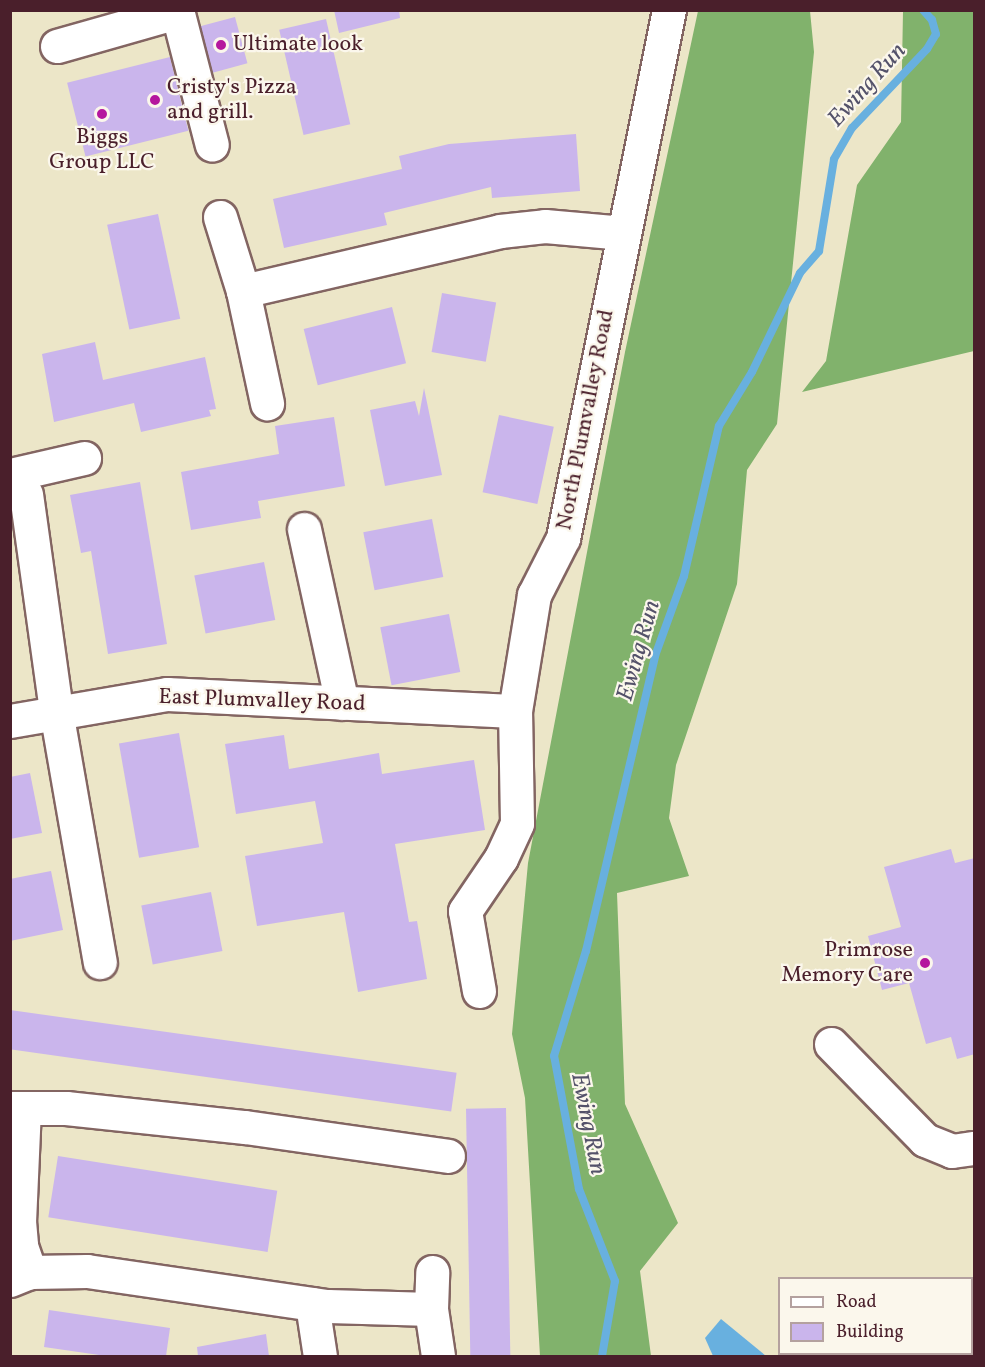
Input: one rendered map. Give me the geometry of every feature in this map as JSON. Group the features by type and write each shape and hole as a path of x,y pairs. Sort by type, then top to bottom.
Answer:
{"lane":[{"name":"North Plumvalley Road","path":"479,991 465,911 501,858 517,823 515,711 534,595 563,538 669,10"},
{"path":"57,46 177,11 212,145"},
{"path":"220,217 243,291 267,403"},
{"path":"243,291 500,231 545,226 624,233"},
{"path":"84,458 18,485 100,962"},
{"path":"304,529 342,703"},
{"name":"East Plumvalley Road","path":"10,721 56,711 167,694 515,711"},
{"path":"831,1044 926,1140 952,1151 975,1148"},
{"path":"431,1309 312,1304 87,1271 20,1276 17,1108 245,1127 448,1156"},
{"path":"432,1272 431,1309 438,1356"},
{"path":"312,1304 320,1356"}],"green space":[{"path":"698,11 810,11 814,52 777,424 747,470 737,584 676,765 669,818 689,876 617,893 625,1104 678,1223 640,1271 651,1356 540,1356 525,1098 512,1034 528,863 625,352"},
{"path":"903,11 974,11 974,351 802,392 826,361 857,185 901,122"}],"water":[{"path":"721,1319 766,1356 713,1356 705,1338"}],"building":[{"path":"334,10 399,10 400,18 339,33"},
{"name":"Ultimate look","path":"235,17 247,63 213,73 200,26"},
{"path":"326,19 350,124 304,135 279,30"},
{"path":"170,57 188,131 86,156 67,83"},
{"path":"576,134 580,191 492,198 491,187 384,213 387,225 284,248 273,199 402,169 399,156 449,144"},
{"path":"158,214 180,319 129,329 107,225"},
{"path":"442,293 496,303 486,362 432,352"},
{"path":"392,307 406,363 318,385 304,329"},
{"path":"95,342 103,380 205,357 216,409 209,410 211,416 141,432 134,403 54,422 42,354"},
{"path":"424,388 442,475 385,486 370,410 415,401 419,416"},
{"path":"499,415 554,427 537,504 483,492"},
{"path":"334,417 345,486 258,501 261,518 191,530 181,472 279,454 275,426"},
{"path":"140,482 167,644 108,654 91,551 81,553 70,495"},
{"path":"432,519 443,577 375,590 363,532"},
{"path":"264,562 275,620 206,633 194,576"},
{"path":"449,614 460,672 392,685 380,627"},
{"path":"179,733 199,847 139,858 119,744"},
{"path":"284,735 289,769 379,753 382,774 474,760 485,830 395,844 409,922 417,921 427,979 358,992 344,912 257,926 245,856 323,843 315,801 236,814 225,744"},
{"path":"30,773 42,833 10,839 10,777"},
{"name":"Primrose Memory Care","path":"951,849 955,863 975,858 975,1054 957,1059 951,1037 926,1044 909,983 882,990 868,936 901,927 884,867"},
{"path":"51,871 63,930 10,941 10,879"},
{"path":"211,892 222,951 153,964 141,906"},
{"path":"10,1010 457,1073 451,1111 10,1049"},
{"path":"506,1108 510,1356 470,1356 466,1109"},
{"path":"58,1156 277,1191 268,1252 48,1217"},
{"path":"49,1310 170,1328 166,1356 106,1356 44,1347"},
{"path":"266,1334 269,1356 198,1356 197,1347"}],"waterway":[{"name":"Ewing Run","path":"602,1356 615,1281 579,1189 554,1056 586,951 655,656 684,576 719,426 752,372 800,273 819,251 834,159 852,128 927,49 936,34 932,20 923,10"}],"place":[{"name":"Ultimate look","path":"221,45"},
{"name":"Cristy's Pizza and grill.","path":"155,100"},
{"name":"Biggs Group LLC","path":"102,114"},
{"name":"Primrose Memory Care","path":"925,963"}]}
